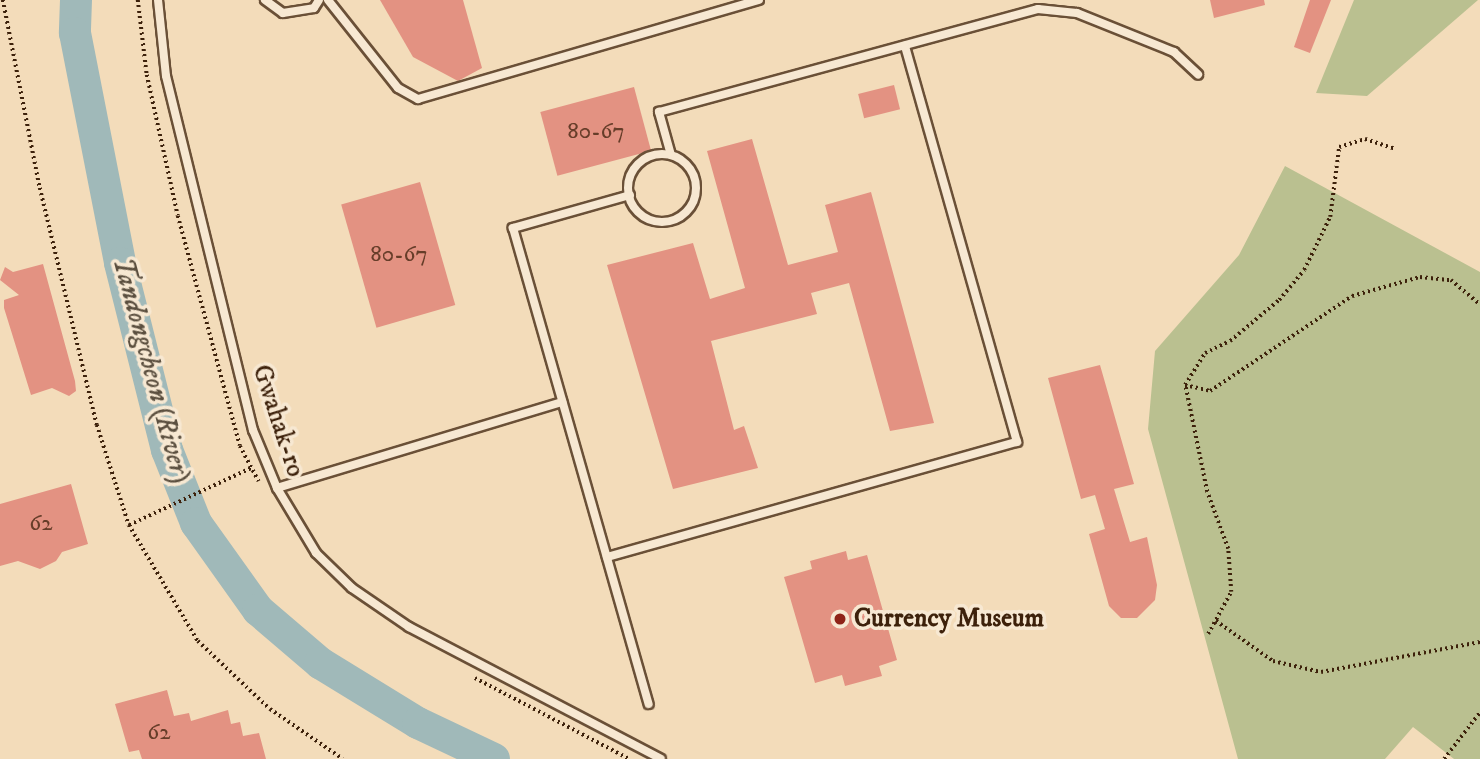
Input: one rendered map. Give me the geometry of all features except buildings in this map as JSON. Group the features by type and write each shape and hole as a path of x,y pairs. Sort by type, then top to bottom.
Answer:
{"lane":[{"name":"Gwahak-ro","path":"158,0 166,76 253,430 277,488 316,553 352,588 480,668 661,759"},
{"path":"265,0 283,13 314,8 318,0"},
{"path":"328,0 398,88 418,99 758,0"},
{"path":"671,155 641,161 630,178 630,195 636,210 656,221 667,222 687,211 694,201 695,178 690,168 671,155 659,112 1038,9 1077,13 1174,52 1198,74"},
{"path":"607,557 1017,442 905,45"},
{"path":"630,195 513,228 649,704"},
{"path":"277,488 562,402"}],"path":[{"path":"3,0 40,188 97,425 129,525 198,641 270,709 343,759"},
{"path":"138,0 147,75 178,216 240,446 264,490"},
{"path":"1208,634 1231,592 1228,549 1207,492 1185,385 1205,353 1230,341 1279,300 1304,270 1330,217 1339,147 1365,139 1395,149"},
{"path":"1185,385 1210,391 1352,296 1420,277 1451,280 1480,304"},
{"path":"129,525 266,461"},
{"path":"1216,620 1273,661 1321,672 1480,642"},
{"path":"471,675 629,759"},
{"path":"1444,759 1480,712"}],"green space":[{"path":"1354,0 1478,0 1367,96 1316,93"},
{"path":"1285,166 1480,272 1480,759 1454,759 1413,727 1385,759 1238,759 1148,429 1155,351 1239,255"}],"waterway":[{"name":"Tandongcheon (River)","path":"76,0 75,33 120,263 167,450 196,523 258,610 320,663 418,723 494,759"}],"place":[{"name":"Currency Museum","path":"840,619"}]}
